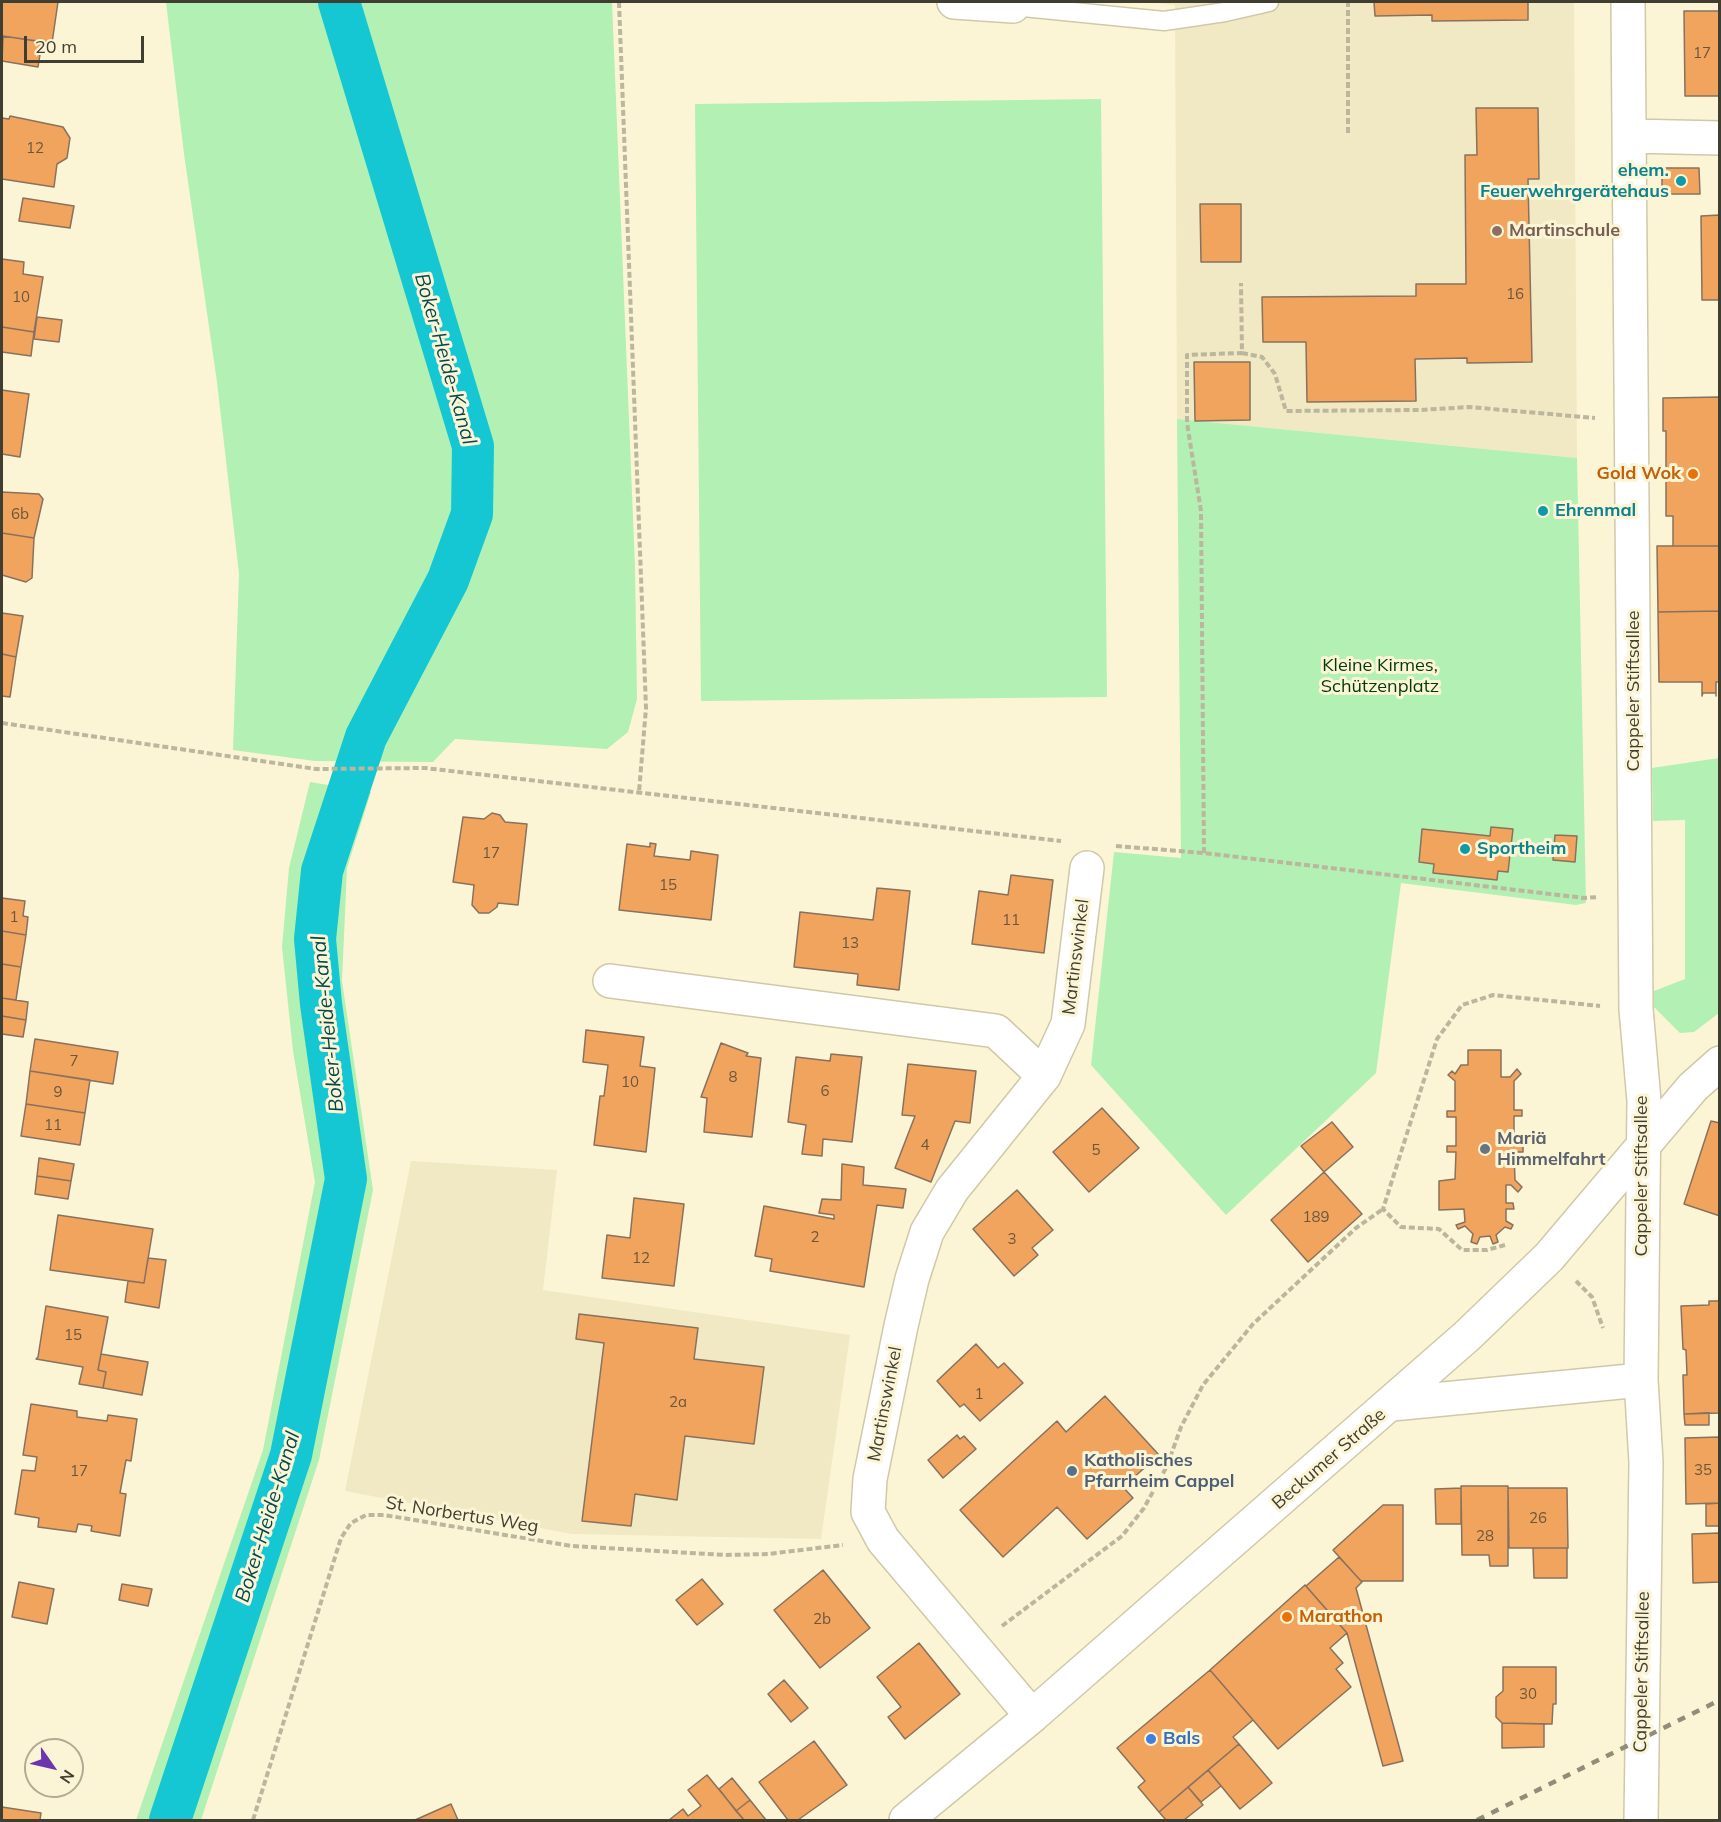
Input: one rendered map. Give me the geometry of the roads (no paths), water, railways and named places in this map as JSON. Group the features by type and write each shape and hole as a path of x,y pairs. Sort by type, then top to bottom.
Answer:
{"street":[{"path":"954,2 1013,4"},
{"name":"Cappeler Stiftsallee","path":"1628,2 1636,1009 1644,1101 1641,1380 1646,1462 1641,1821"},
{"path":"1630,136 1719,138"},
{"name":"Martinswinkel","path":"1032,1716 883,1540 868,1512 870,1479 912,1279 927,1232 952,1190 1044,1076 1068,1024 1087,868"},
{"path":"610,981 996,1031 1044,1076"},
{"name":"Beckumer Straße","path":"906,1821 1032,1716 1392,1404 1548,1257 1693,1087 1719,1063"},
{"path":"1392,1404 1641,1380"}],"lane":[{"path":"1013,4 1164,21 1225,12 1269,2"}],"waterway":[{"name":"Boker-Heide-Kanal","path":"170,1820 291,1455 346,1179 321,1004 315,939 322,871 366,737 448,580 472,514 473,446 339,2"}],"railway":[{"path":"1477,1820 1720,1700"}],"place":[{"name":"ehem. Feuerwehrgerätehaus","path":"1681,181"},
{"name":"Martinschule","path":"1497,231"},
{"name":"Gold Wok","path":"1693,474"},
{"name":"Ehrenmal","path":"1543,511"},
{"name":"Sportheim","path":"1465,849"},
{"name":"Mariä Himmelfahrt","path":"1485,1149"},
{"name":"Katholisches Pfarrheim Cappel","path":"1072,1471"},
{"name":"Marathon","path":"1287,1617"},
{"name":"Bals","path":"1151,1739"}],"park label":[{"name":"Kleine Kirmes, Schützenplatz","path":"1380,676"}]}
